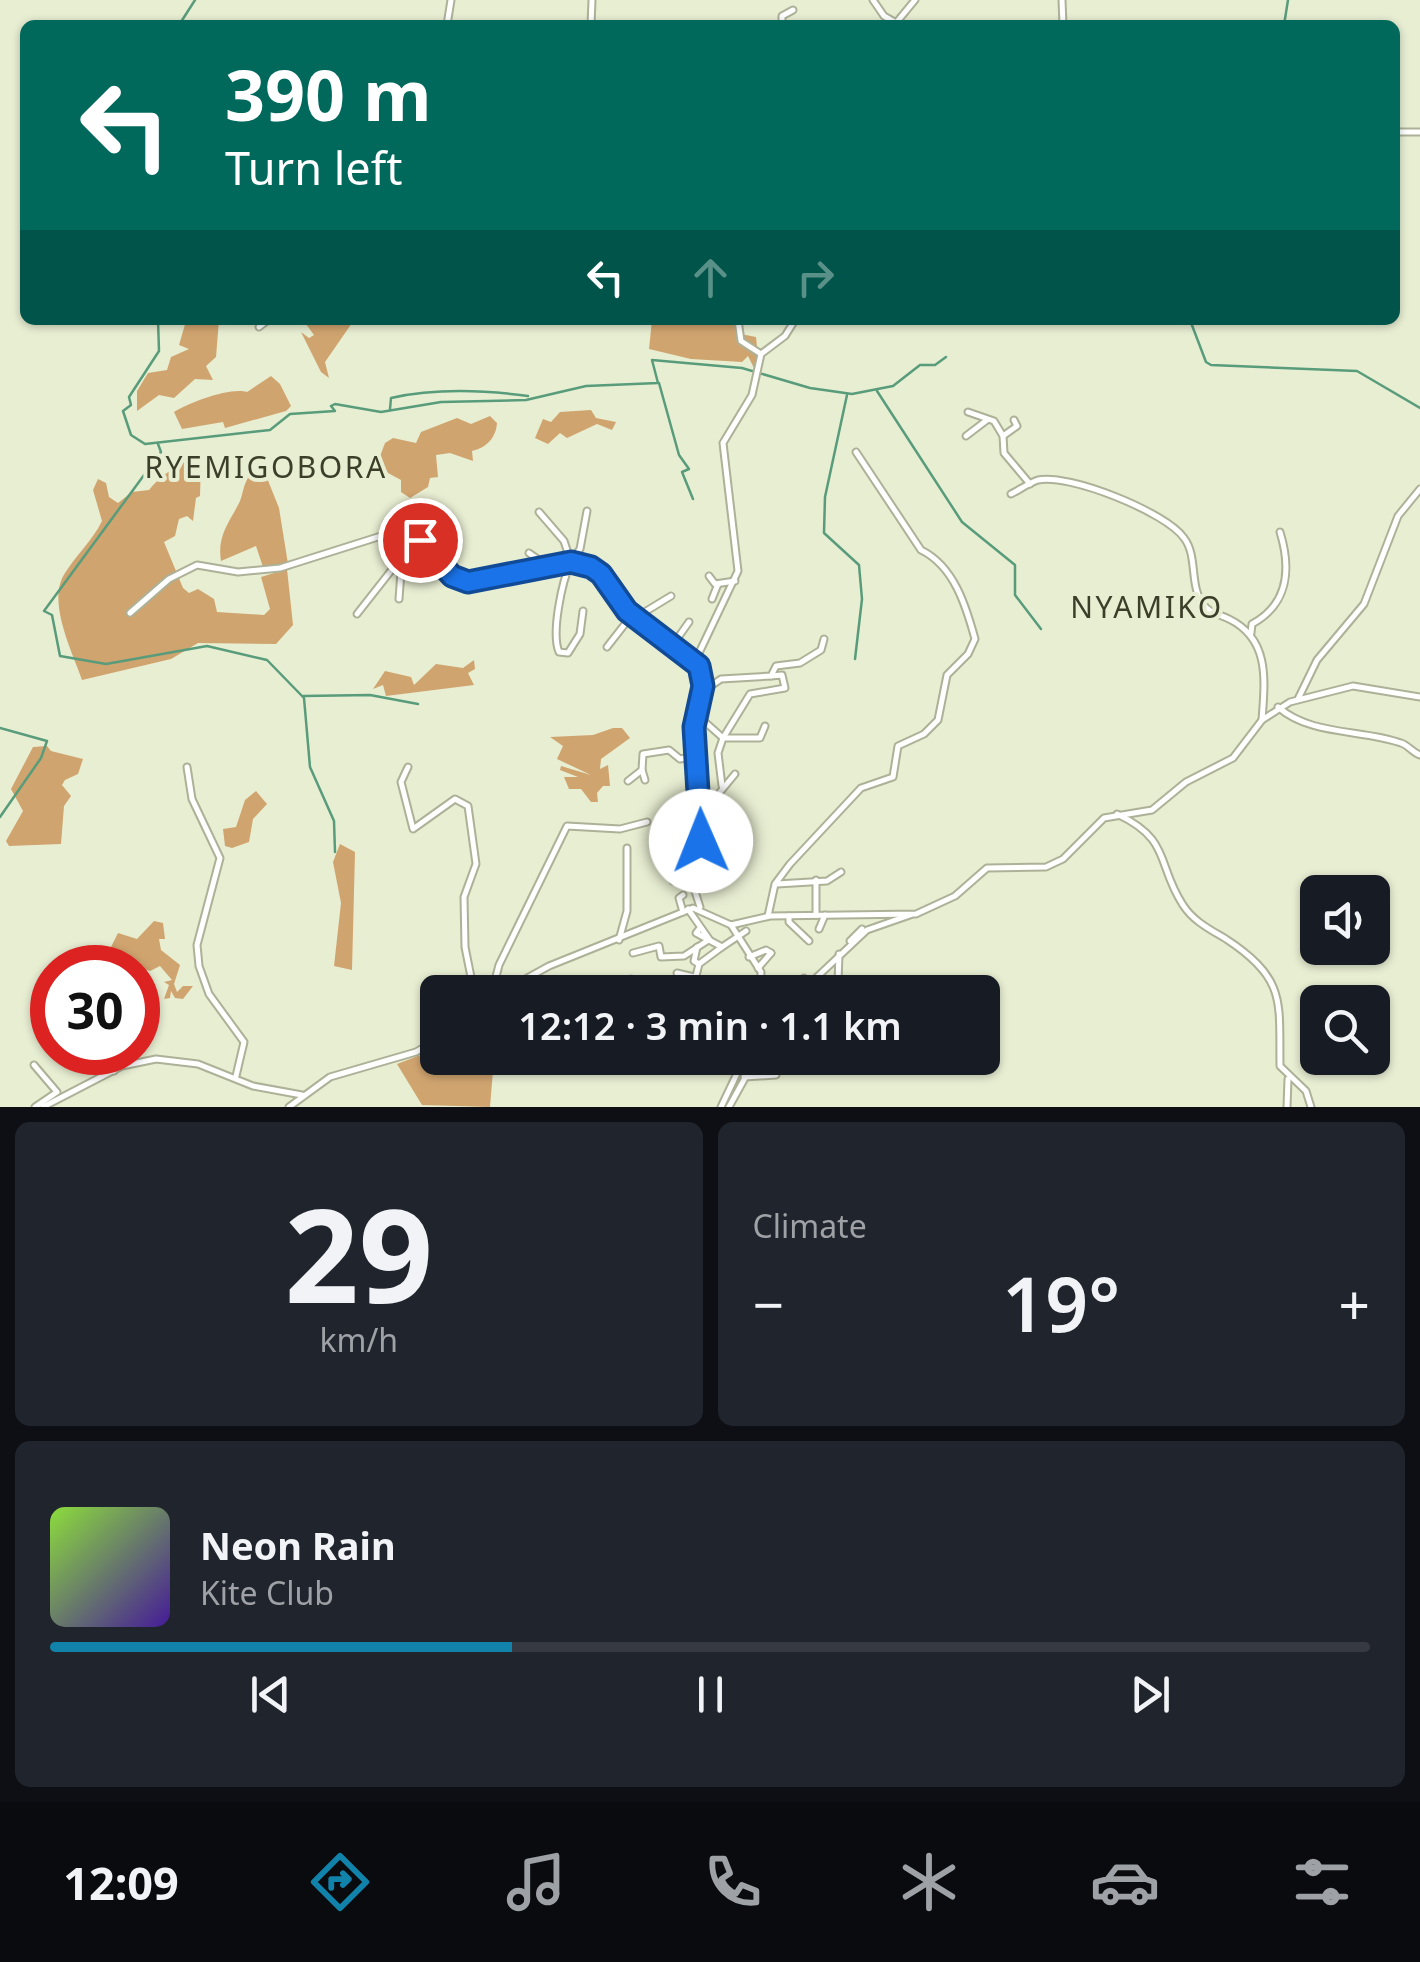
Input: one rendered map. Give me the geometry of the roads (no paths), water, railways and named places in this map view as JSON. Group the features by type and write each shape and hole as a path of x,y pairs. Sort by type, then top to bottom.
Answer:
{"street":[{"path":"873,0 890,20"},
{"path":"898,20 915,0"},
{"path":"782,20 793,10"},
{"path":"739,325 741,342 761,354"},
{"path":"722,947 708,941 700,928 692,908 690,881 701,841 695,756 700,645 735,580 739,561 723,443 754,387 761,354 793,325"},
{"path":"968,412 988,419 1003,436 1004,453 1030,484"},
{"path":"966,436 988,419"},
{"path":"1003,436 1018,426 1014,420"},
{"path":"768,916 776,884 861,788 893,777 898,746 924,734 938,720 947,675 968,654 974,640 957,588 933,556 920,550 880,483 856,452"},
{"path":"1011,494 1042,480 1109,493 1169,521 1186,540 1205,607 1251,634"},
{"path":"1298,700 1318,660 1364,604 1398,516 1420,489"},
{"path":"583,611 576,644 568,653 559,652 556,633 563,582 580,549 587,511"},
{"path":"538,512 564,541 571,562"},
{"path":"130,613 169,579 196,565 238,572 280,568 366,537 405,531 420,540 452,576 468,582 571,562 601,574 624,608 638,618 650,636 699,666"},
{"path":"399,599 405,531"},
{"path":"1262,720 1264,666 1251,634 1252,624 1276,605 1284,589 1289,560 1280,532"},
{"path":"529,553 548,566"},
{"path":"357,614 402,555"},
{"path":"709,576 718,584"},
{"path":"718,584 735,580"},
{"path":"712,599 718,584"},
{"path":"607,647 624,624 670,596"},
{"path":"672,646 689,622"},
{"path":"771,676 776,666 800,663 816,654 824,638"},
{"path":"700,694 721,679 782,676 785,688 750,694 718,753 722,786"},
{"path":"816,975 868,930 948,900 986,868 1046,868 1064,858 1092,828 1114,813 1152,810 1186,782 1233,758 1262,720 1278,707 1352,686 1420,697"},
{"path":"1278,707 1288,715 1352,735 1404,743 1420,755"},
{"path":"696,714 723,738 760,738 766,726"},
{"path":"645,780 643,754 670,750 680,759 695,756"},
{"path":"187,767 192,799 220,858 197,945 198,966 209,994 244,1042 236,1076"},
{"path":"408,767 400,782 413,828 455,799 468,806 476,864 464,897 464,946 470,975"},
{"path":"628,780 642,770"},
{"path":"702,814 735,774"},
{"path":"714,797 722,804"},
{"path":"686,803 702,814"},
{"path":"1114,813 1144,829 1160,845 1188,912 1251,956 1262,970 1281,1008 1280,1066 1288,1078 1298,1082 1312,1107"},
{"path":"496,975 568,826 620,830 647,822"},
{"path":"684,823 700,824"},
{"path":"700,824 690,830 701,841"},
{"path":"619,940 627,912 628,848"},
{"path":"673,881 674,874 684,871 690,881"},
{"path":"776,884 827,881 841,872"},
{"path":"816,880 816,915"},
{"path":"683,895 679,898 692,908 731,925 768,916 916,914"},
{"path":"533,975 692,908"},
{"path":"819,929 825,915"},
{"path":"789,916 789,922 809,941"},
{"path":"731,925 759,975"},
{"path":"846,948 862,929"},
{"path":"695,975 699,964 746,932"},
{"path":"633,953 659,946 661,957 674,959 708,941"},
{"path":"697,947 694,961 699,964"},
{"path":"748,959 772,952 758,968"},
{"path":"838,975 839,954"},
{"path":"678,973 686,975"},
{"path":"289,1107 344,1071 420,1050"},
{"path":"160,1060 198,1064 253,1086 302,1096"},
{"path":"34,1107 57,1092 43,1075"},
{"path":"43,1107 106,1075"},
{"path":"722,1107 737,1075"},
{"path":"722,1107 744,1075"},
{"path":"1287,1107 1288,1078"}],"waterway":[{"path":"182,20 195,0"},
{"path":"1285,20 1288,0"},
{"path":"158,325 159,351 129,397 131,405 123,411 131,435 145,444 270,430 290,414 335,411 331,406 335,404 381,412 441,402 526,400 586,386 658,383 652,360 742,368 810,388 852,394 893,386 920,365 935,365 946,357"},
{"path":"1192,325 1206,362 1211,365 1357,371 1420,408"},
{"path":"659,383 679,455 689,469 682,472 693,499"},
{"path":"390,409 391,398 442,391 528,396"},
{"path":"877,391 962,522 1015,565 1015,595 1041,629"},
{"path":"847,395 825,497 824,533 859,565 862,599 855,659"},
{"path":"158,444 161,452 44,611 52,615 60,656 106,664 207,646 267,660 304,698 310,767 334,821 335,852"},
{"path":"303,696 370,695 418,704"},
{"path":"0,728 47,741 41,758 0,817"}],"district":[{"name":"RYEMIGOBORA","path":"266,466"},
{"name":"NYAMIKO","path":"1147,606"}]}
